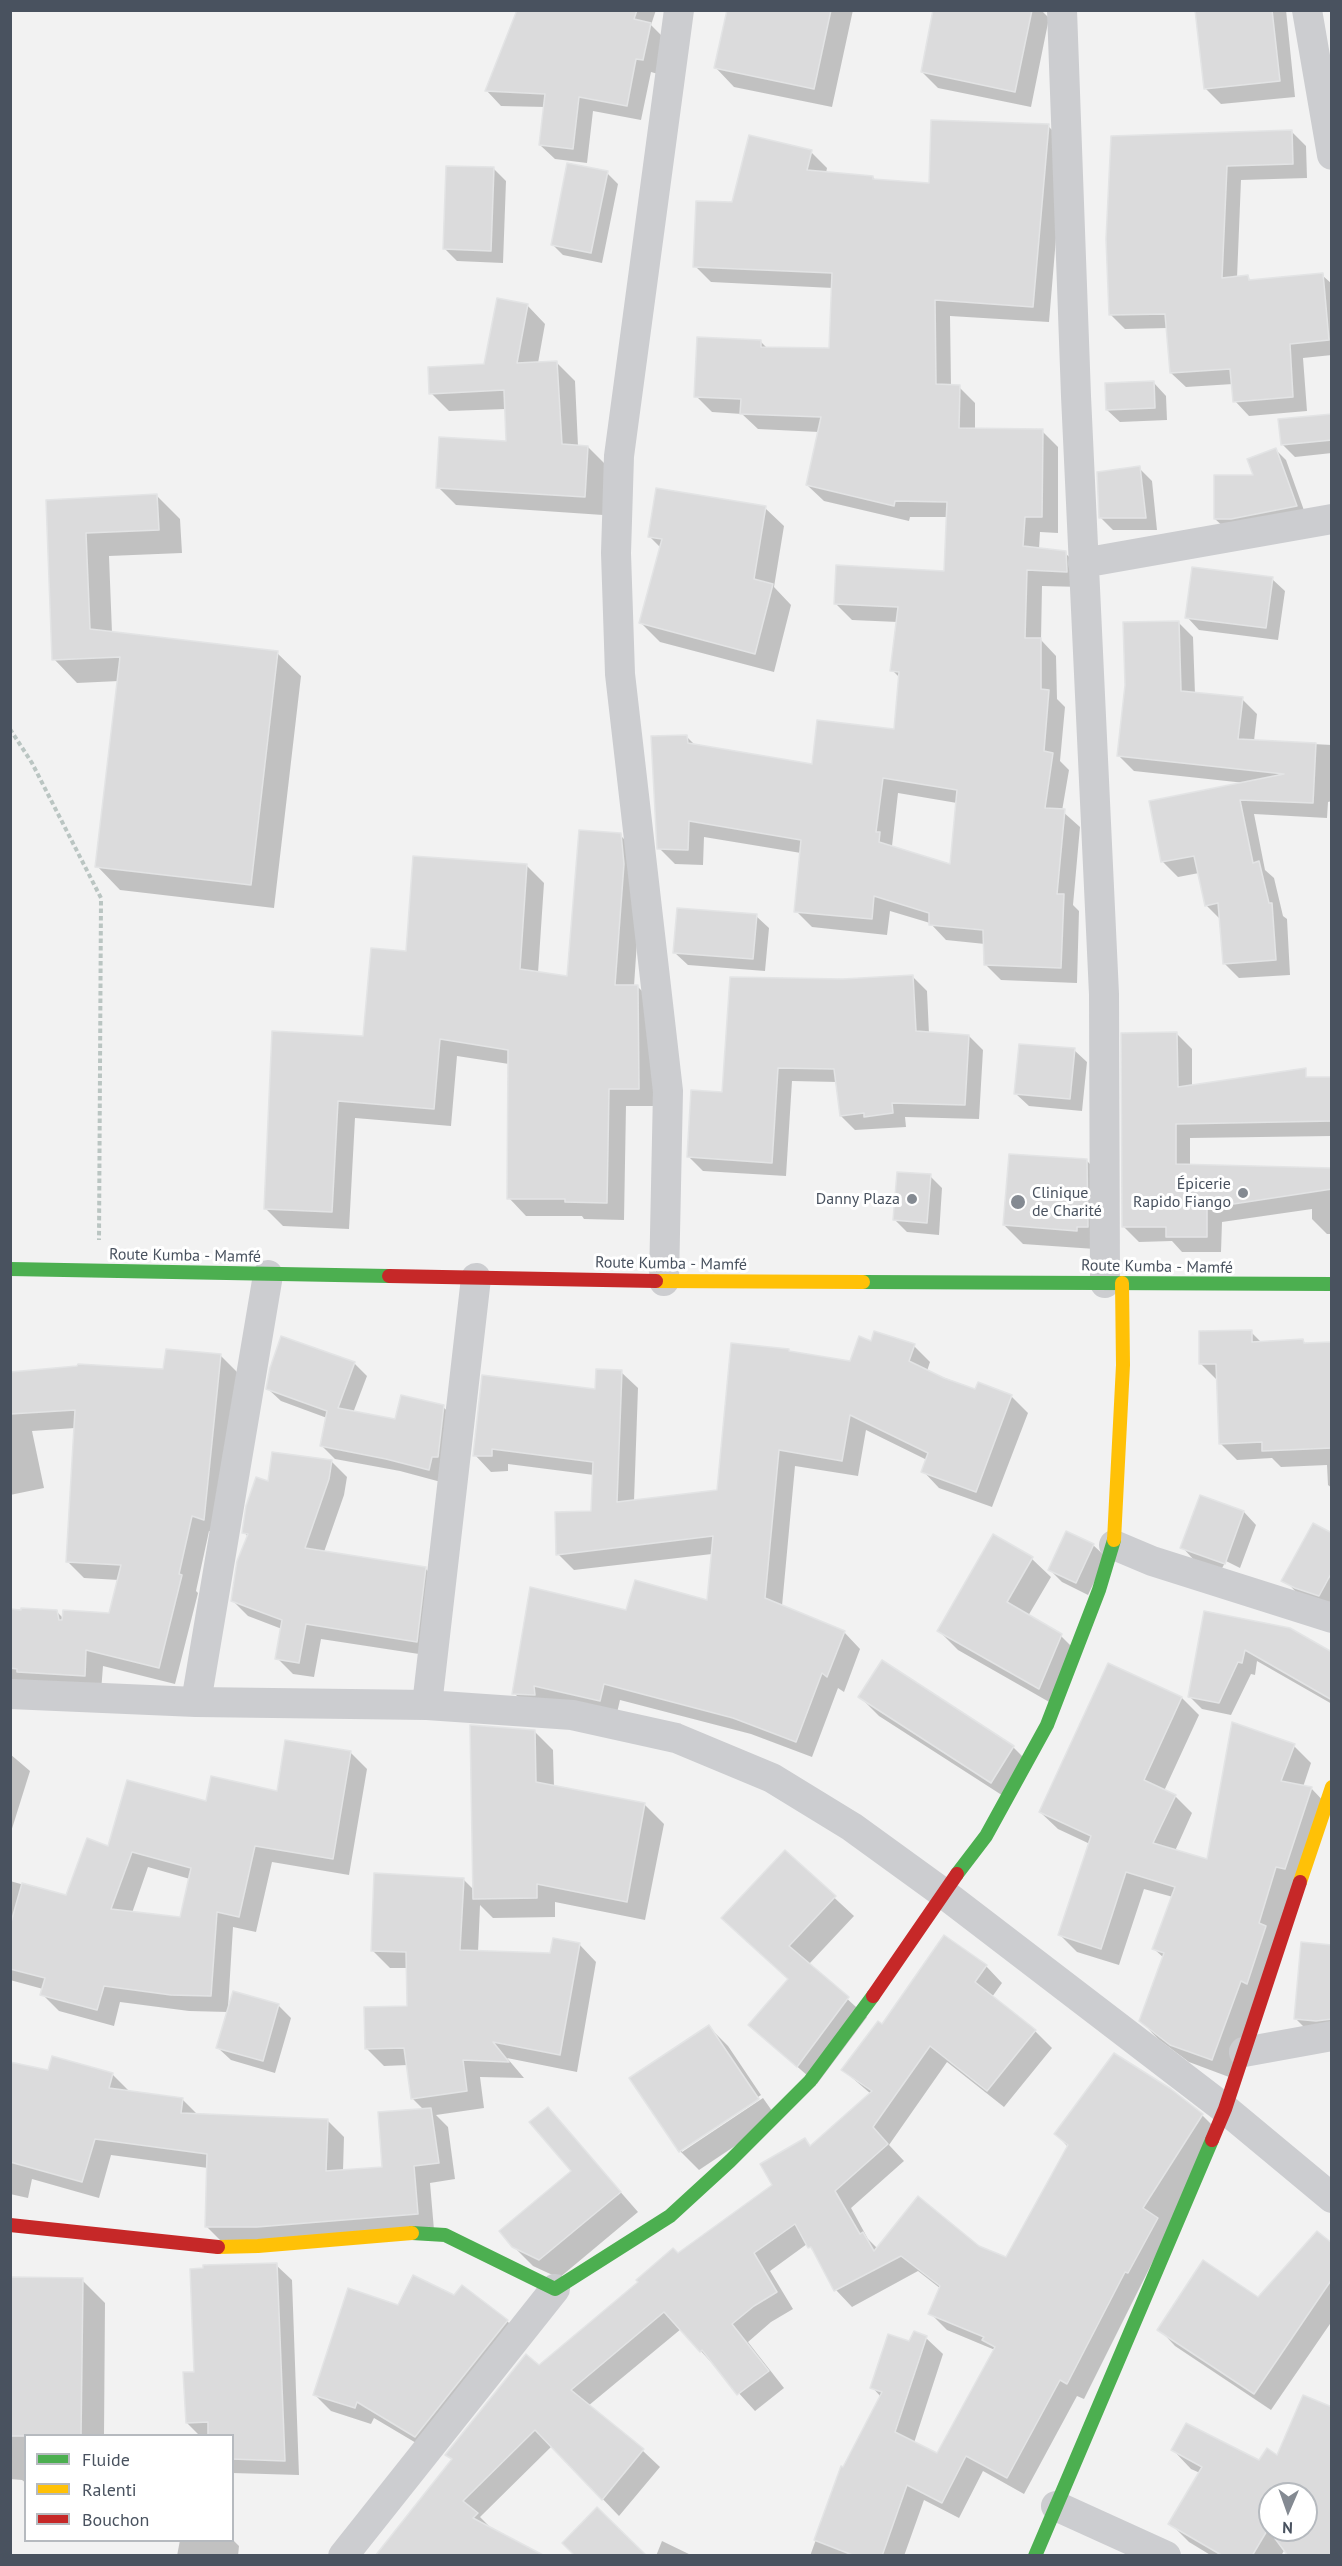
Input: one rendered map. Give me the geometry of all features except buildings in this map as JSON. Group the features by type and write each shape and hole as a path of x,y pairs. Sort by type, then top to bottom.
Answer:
{"main road":[{"name":"Route Kumba - Mamfé","path":"10,1269 664,1281 1332,1284"},
{"path":"10,2225 215,2247 258,2247 422,2232 445,2235 555,2289 670,2216 730,2161 810,2080 880,1986 942,1893 986,1836 1047,1725 1114,1545 1123,1365 1113,1283"},
{"path":"1035,2556 1225,2109 1332,1787"}],"street":[{"path":"664,1281 668,1091 620,674 616,553 619,456 679,10"},
{"path":"1062,10 1083,563 1104,994 1113,1283"},
{"path":"1307,10 1332,155"},
{"path":"1083,563 1332,519"},
{"path":"196,1702 268,1275"},
{"path":"427,1705 476,1278"},
{"path":"1114,1545 1152,1561 1332,1618"},
{"path":"10,1694 196,1702 427,1705 572,1715 676,1737 772,1778 852,1827 1225,2109 1332,2198"},
{"path":"1244,2052 1332,2036"},
{"path":"343,2556 555,2289"},
{"path":"1056,2506 1166,2556"}],"path":[{"path":"10,729 32,763 101,898 99,1271"}],"traffic: fast":[{"path":"10,1269 389,1276"},
{"path":"863,1282 1332,1284"},
{"path":"957,1874 986,1836 1047,1725 1099,1590 1114,1540"},
{"path":"412,2233 445,2235 555,2289 670,2216 730,2161 810,2081 873,1996"},
{"path":"1035,2556 1212,2140"}],"traffic: slow":[{"path":"656,1281 863,1282"},
{"path":"1114,1540 1123,1365 1122,1283"},
{"path":"1300,1882 1332,1787"},
{"path":"218,2247 258,2246 412,2233"}],"traffic: jam":[{"path":"389,1276 656,1281"},
{"path":"873,1996 957,1874"},
{"path":"1212,2140 1225,2109 1300,1882"},
{"path":"10,2225 218,2247"}],"place":[{"name":"Épicerie Rapido Fiango","path":"1243,1193"},
{"name":"Danny Plaza","path":"912,1199"},
{"name":"Clinique de Charité","path":"1018,1202"}]}
